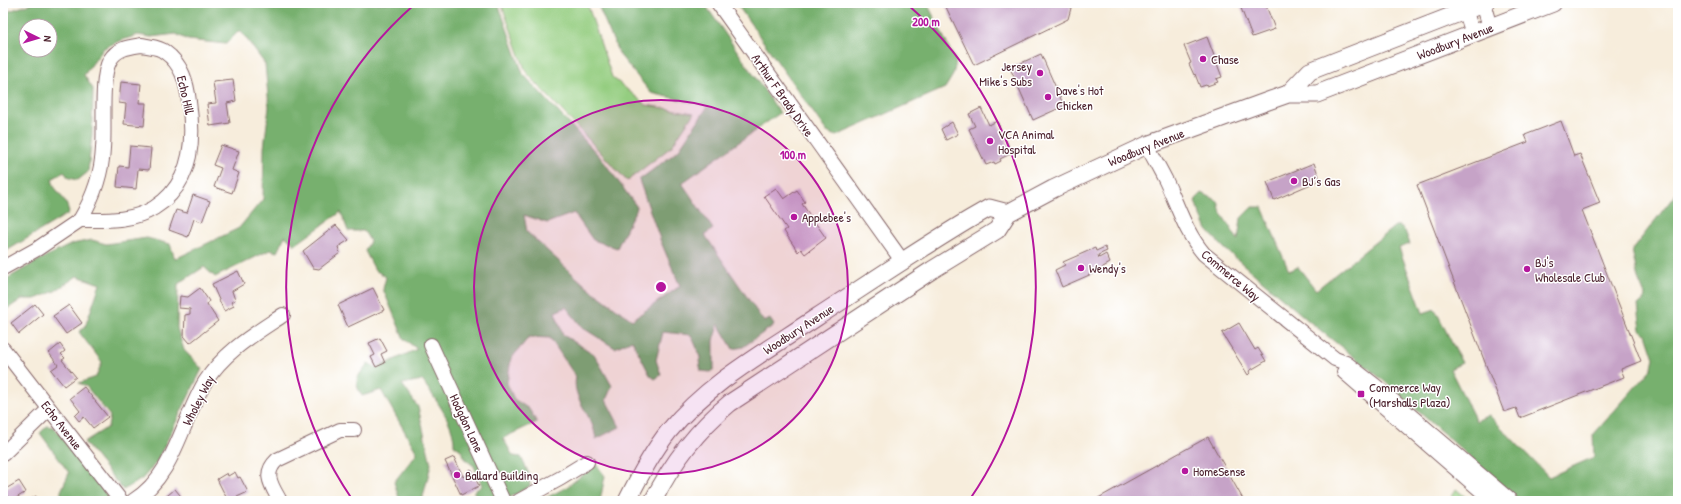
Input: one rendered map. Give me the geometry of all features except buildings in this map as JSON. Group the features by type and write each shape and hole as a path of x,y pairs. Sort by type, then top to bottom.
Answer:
{"main road":[{"name":"Woodbury Avenue","path":"1288,94 1310,71 1464,7 1484,3"},
{"name":"Woodbury Avenue","path":"652,501 684,450 712,417 730,402 932,270 997,230 1008,213 1087,172 1147,145 1288,94 1317,94 1552,3"},
{"name":"Woodbury Avenue","path":"627,501 647,463 669,431 712,389 755,357 945,234 989,208 1008,213"}],"street":[{"name":"Arthur F Brady Drive","path":"718,3 890,245 897,265"},
{"path":"1484,3 1490,28"},
{"path":"1464,7 1473,34"},
{"name":"Echo Hill","path":"3,268 37,249 80,220 92,196 102,159 105,85 110,61 116,52 128,47 142,45 164,51 178,65 183,75 192,117 191,147 180,181 167,198 141,214 114,220 80,220"},
{"name":"Commerce Way","path":"1147,145 1166,180 1186,229 1194,243 1204,254 1335,359 1346,363 1377,387 1511,501"},
{"name":"Wholey Way","path":"133,501 148,489 166,466 196,400 214,369 241,343 283,315"},
{"name":"Hodgdon Lane","path":"431,345 503,501"},
{"name":"Echo Avenue","path":"3,349 120,501"},
{"name":"Commerce Way","path":"1335,359 1341,369 1493,501"},
{"path":"3,454 49,409"},
{"path":"280,501 270,482 268,474 270,466 277,460 340,430 354,430"},
{"path":"519,501 587,462"}],"green space":[{"path":"33,3 498,3 523,74 601,158 637,207 617,248 593,240 574,213 547,223 524,215 527,232 587,287 632,320 680,286 661,242 639,180 678,151 708,106 651,93 619,54 597,3 704,3 780,113 682,183 713,229 705,235 764,322 770,319 774,325 743,347 733,349 718,324 714,341 714,369 710,372 701,371 699,361 701,357 691,335 663,332 656,360 661,375 655,379 650,375 632,340 615,348 583,328 566,307 555,312 563,335 594,354 612,386 606,400 620,427 596,439 593,426 577,395 575,383 576,377 550,338 529,337 511,359 507,383 514,399 529,409 537,422 503,438 513,456 521,457 529,474 530,486 504,501 485,501 473,492 482,486 474,466 466,460 461,450 454,445 451,428 443,411 422,380 402,384 418,407 431,464 422,501 400,501 394,482 417,453 381,390 362,396 357,386 357,382 359,375 368,363 377,368 417,349 404,339 383,289 386,277 375,270 365,251 370,241 364,231 348,231 341,212 295,245 285,236 277,252 270,250 215,277 204,267 178,284 177,328 184,350 202,369 156,463 142,479 123,490 84,442 108,427 110,416 86,386 79,383 96,377 102,362 79,332 85,327 100,284 77,276 55,291 35,299 22,299 3,312 3,281 41,259 72,244 92,240 106,244 147,238 170,244 175,259 239,228 263,199 264,148 269,107 265,64 240,30 226,44 188,40 176,34 151,37 138,35 104,48 84,75 93,89 92,135 88,172 78,180 69,178 64,172 52,179 66,203 69,213 3,253 3,13"},
{"path":"501,3 587,3 612,77 646,105 694,113 671,147 627,181 526,72"},
{"path":"736,3 927,3 956,62 953,75 945,88 836,136 827,132"},
{"path":"1678,191 1678,501 1520,501 1384,381 1310,322 1224,248 1207,230 1195,202 1202,193 1218,201 1221,213 1238,240 1241,218 1252,207 1262,207 1289,271 1298,267 1316,290 1395,226 1399,226 1405,231 1410,244 1399,248 1423,313 1435,309 1462,363 1450,369 1476,421 1489,415 1549,477 1594,457 1593,435 1652,368 1654,358 1646,334 1641,330 1638,305 1646,298 1638,279 1632,250"},
{"path":"47,426 54,427 112,501 61,501 61,491 69,473 40,433"},
{"path":"596,464 605,476 600,501 540,501 567,487"},
{"path":"1456,489 1470,501 1450,501"}],"place":[{"name":"Chase","path":"1203,59"},
{"name":"Jersey Mike's Subs","path":"1040,73"},
{"name":"Dave's Hot Chicken","path":"1048,97"},
{"name":"VCA Animal Hospital","path":"990,141"},
{"name":"BJ’s Gas","path":"1294,181"},
{"name":"Applebee's","path":"794,217"},
{"name":"Wendy's","path":"1081,268"},
{"name":"BJ's Wholesale Club","path":"1527,269"},
{"name":"Commerce Way (Marshalls Plaza)","path":"1361,394"},
{"name":"HomeSense","path":"1185,471"},
{"name":"Ballard Building","path":"457,475"}]}
